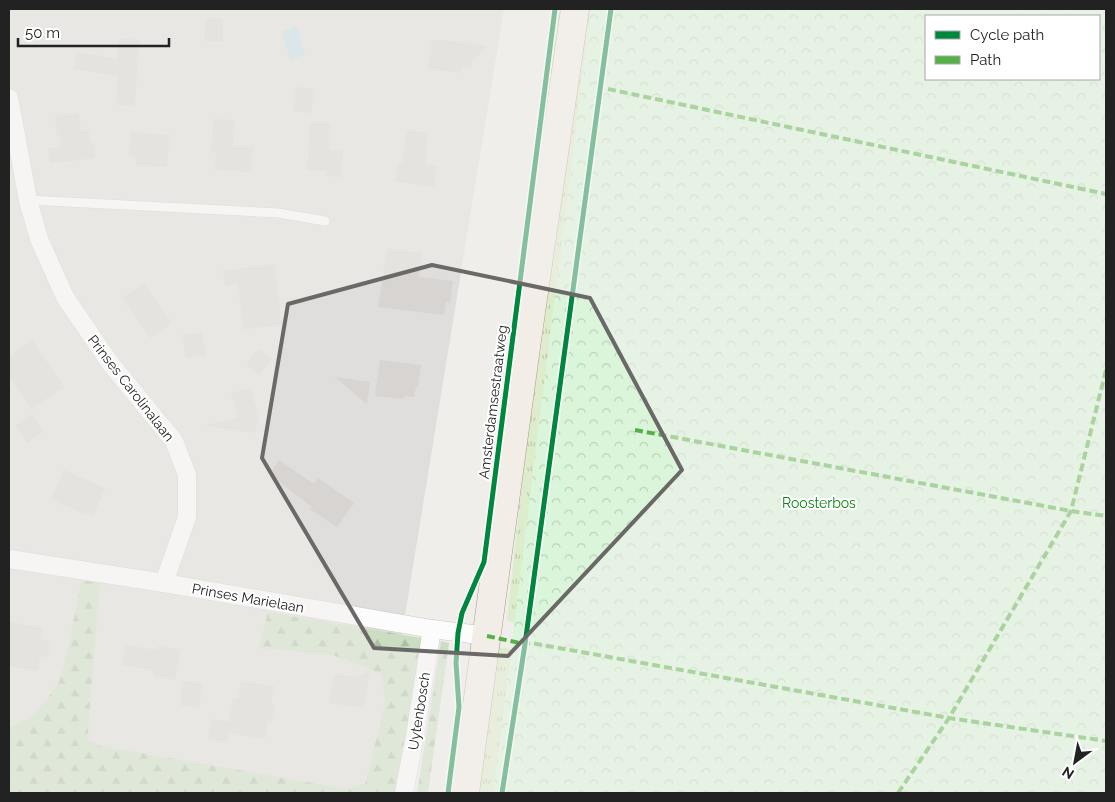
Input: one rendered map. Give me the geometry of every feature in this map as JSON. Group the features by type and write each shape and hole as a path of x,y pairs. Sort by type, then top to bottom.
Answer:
{"main road":[{"name":"Amsterdamsestraatweg","path":"465,793 527,340 575,9"}],"street":[{"name":"Prinses Carolinalaan","path":"9,98 28,200 39,239 64,297 110,363 174,441 187,475 187,517 164,583"},
{"name":"Prinses Marielaan","path":"9,559 164,583 432,630 487,636"},
{"name":"Uytenbosch","path":"404,793 432,630"}],"lane":[{"path":"28,200 278,213 325,221"}],"highlighted area":[{"path":"432,265 590,298 682,470 508,656 374,648 262,458 288,304"}],"shaded area":[{"path":"9,9 504,9 376,793 9,793"}],"green space":[{"path":"558,9 563,9 552,85 548,84"},
{"path":"586,9 604,9 524,624 507,621 524,462 548,298 561,175"},
{"name":"Roosterbos","path":"591,9 1106,9 1106,793 493,793"},
{"path":"81,580 100,583 88,731 89,740 101,746 347,789 365,784 385,704 382,674 333,655 259,648 268,612 422,638 401,793 9,793 9,726 14,726 31,717 59,682 69,645"},
{"path":"441,641 449,643 428,793 417,793"},
{"path":"493,647 520,650 502,793 475,793"}],"water":[{"path":"297,26 305,55 290,60 282,31"}],"building":[{"path":"205,19 223,19 223,41 204,41"},
{"path":"120,38 140,40 135,106 116,105 118,76 74,69 77,52 117,59"},
{"path":"432,40 487,46 472,62 471,69 462,68 461,73 428,69"},
{"path":"296,87 314,89 311,113 293,111"},
{"path":"79,113 81,131 89,130 90,143 94,143 95,158 50,163 48,149 61,147 60,135 57,136 55,116"},
{"path":"213,119 234,120 233,146 253,147 251,172 215,170 216,153 211,152"},
{"path":"310,122 330,123 329,150 343,151 341,177 326,176 326,171 307,170"},
{"path":"407,130 428,133 425,164 437,166 434,187 395,181 398,162 402,163"},
{"path":"131,132 170,135 167,167 136,165 136,156 129,155"},
{"path":"387,249 422,253 419,277 453,281 450,303 446,302 444,315 378,307"},
{"path":"275,264 282,325 243,329 238,284 225,286 223,271"},
{"path":"144,283 172,323 150,338 122,298"},
{"path":"202,332 206,355 186,358 182,335"},
{"path":"32,340 64,387 31,409 9,377 9,356"},
{"path":"259,349 272,360 259,375 246,364"},
{"path":"380,360 421,365 418,387 416,387 414,397 404,396 403,399 375,396"},
{"path":"335,377 370,382 367,404"},
{"path":"251,388 259,418 254,433 207,426 238,418 231,393"},
{"path":"32,414 44,431 27,443 15,426"},
{"path":"279,460 314,484 318,478 354,503 337,527 310,509 312,507 269,474"},
{"path":"64,470 105,488 93,516 85,512 84,514 51,499"},
{"path":"9,622 43,628 41,640 50,641 48,657 40,656 38,671 9,666"},
{"path":"125,645 157,650 158,646 180,650 175,680 153,676 153,670 122,665"},
{"path":"370,670 364,708 329,703 334,674 357,677"},
{"path":"183,681 203,683 199,708 180,705"},
{"path":"241,681 274,686 271,704 275,705 272,722 268,721 265,739 228,733 227,742 208,739 211,719 229,722 233,698 238,699"}],"marked path":[{"path":"608,89 1106,194"},
{"path":"898,793 949,718 1071,511 1106,370"},
{"path":"635,430 1106,516"},
{"path":"487,636 949,718 1106,741"}],"cycle path":[{"path":"448,793 459,707 456,663 458,633 462,613 484,562 555,9"},
{"path":"502,793 525,644 611,9"}]}
